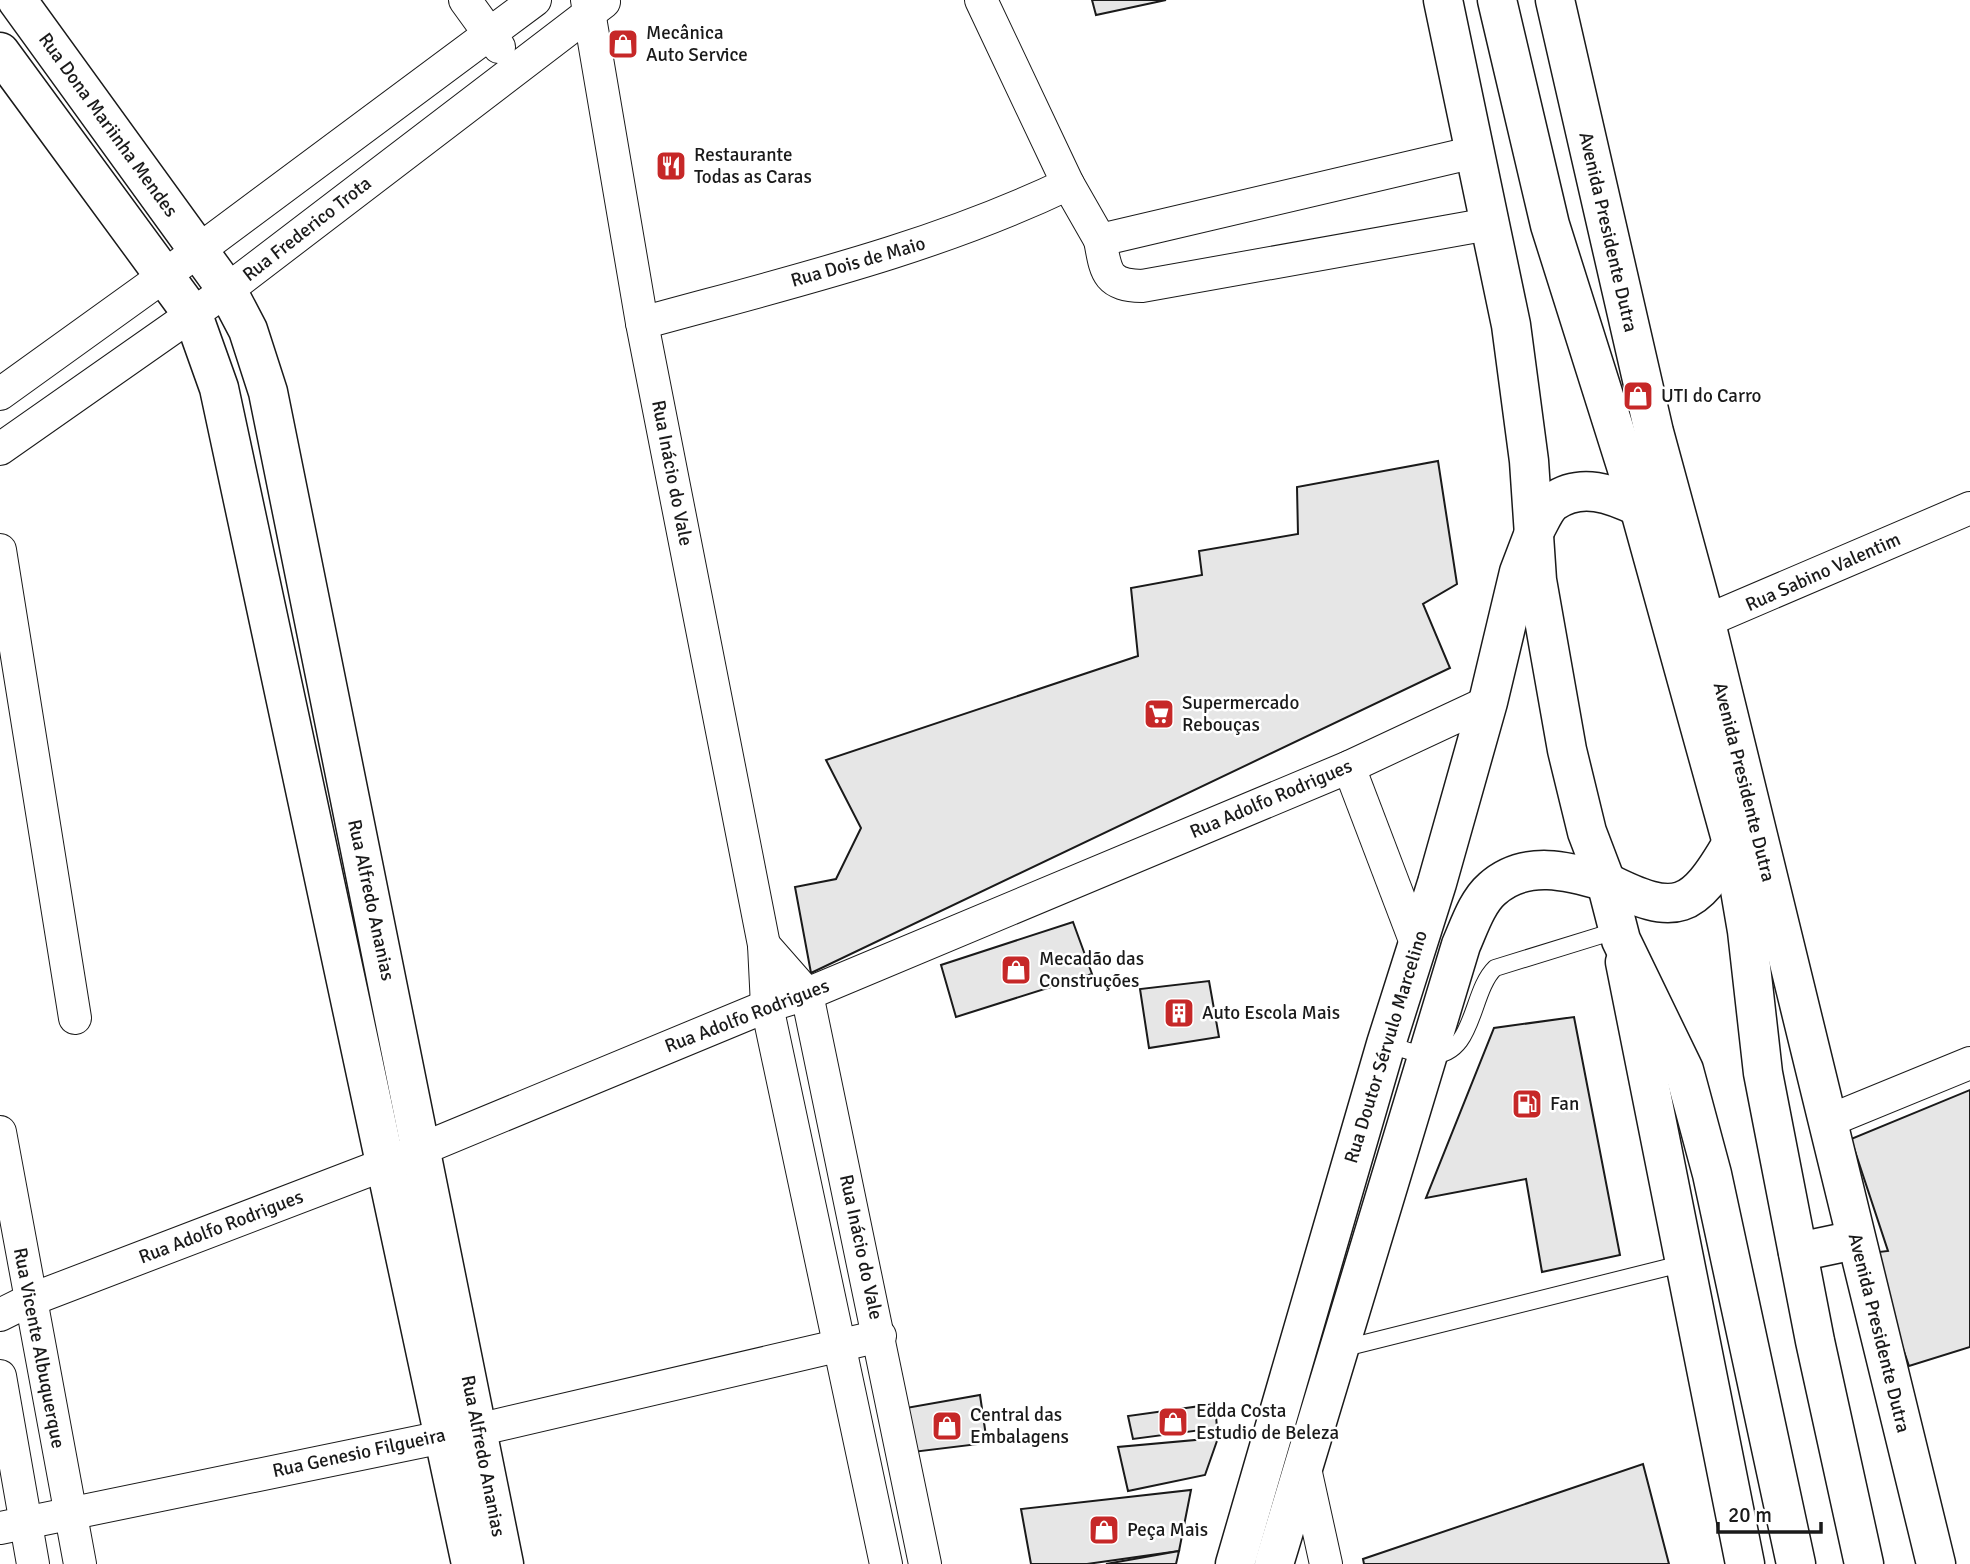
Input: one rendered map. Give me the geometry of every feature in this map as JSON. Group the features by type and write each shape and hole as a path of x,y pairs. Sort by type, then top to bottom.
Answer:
{"main road":[{"name":"Rua Dona Mariinha Mendes","path":"17,0 199,250"},
{"path":"1443,0 1511,326 1545,635 1587,832 1606,882 1619,935 1745,1564"},
{"name":"Avenida Presidente Dutra","path":"1497,0 1550,225 1639,507 1690,628 1826,1122 1936,1564"},
{"name":"Avenida Presidente Dutra","path":"1555,0 1654,432 1747,931 1763,1073 1864,1564"},
{"path":"0,52 177,293"},
{"name":"Rua Alfredo Ananias","path":"199,250 227,290 248,330 268,392 422,1148 461,1433 471,1564"},
{"name":"Rua Alfredo Ananias","path":"177,293 219,388 388,1163 461,1433 504,1564"},
{"path":"1535,530 1551,503 1574,492 1612,494 1639,507"},
{"name":"Rua Doutor Sérvulo Marcelino","path":"1235,1564 1386,1044 1437,883 1488,702 1519,572 1535,530"},
{"path":"1274,1564 1461,945 1476,913 1492,889 1516,876 1538,869 1570,872 1606,882 1639,899 1662,904 1691,899 1708,884 1732,843"},
{"path":"1619,935 1684,1070 1712,1174 1796,1564"},
{"path":"1798,1251 1855,1240"}],"street":[{"path":"465,0 516,68"},
{"name":"Rua Frederico Trota","path":"0,449 177,293 199,250 488,32 536,0"},
{"path":"536,0 562,33"},
{"path":"981,0 1068,184 1100,240 1110,277 1122,285 1142,286 1489,224"},
{"name":"Rua Frederico Trota","path":"0,394 177,293 227,290 562,33 595,4"},
{"name":"Rua Inácio do Vale","path":"595,4 642,323 764,945 767,1006 886,1564"},
{"path":"1100,240 1475,152"},
{"name":"Rua Dois de Maio","path":"642,323 906,250 1000,215 1068,184"},
{"name":"Rua Sabino Valentim","path":"1690,628 1970,508"},
{"path":"0,550 75,1018"},
{"name":"Rua Adolfo Rodrigues","path":"0,1315 30,1300 388,1163 767,1006 807,993 1349,767 1488,702"},
{"path":"1349,767 1416,943"},
{"name":"Rua Inácio do Vale","path":"764,945 807,993 925,1564"},
{"path":"1826,1122 1970,1063"},
{"name":"Rua Vicente Albuquerque","path":"0,1132 80,1564"},
{"name":"Rua Genesio Filgueira","path":"12,1526 461,1433 880,1336"},
{"path":"0,1376 12,1526 33,1564"},
{"path":"1304,1464 1326,1564"}],"lane":[{"path":"1386,1044 1429,1055 1447,1053 1455,1048 1462,1038 1485,977 1495,968 1619,935"},
{"path":"1340,1349 1685,1263"}],"building":[{"path":"1092,0 1166,0 1096,15"},
{"name":"Supermercado Rebouças","path":"1438,461 1457,584 1423,604 1450,668 811,973 795,887 836,879 861,828 826,760 1138,656 1131,588 1202,575 1199,551 1298,534 1297,487"},
{"name":"Mecadão das Construções","path":"1073,922 1092,974 956,1017 941,965"},
{"name":"Auto Escola Mais","path":"1209,981 1219,1037 1149,1048 1140,989"},
{"name":"Fan","path":"1574,1017 1620,1255 1542,1272 1526,1179 1426,1198 1494,1028"},
{"path":"1970,1090 1970,1347 1909,1366 1870,1253 1888,1251 1851,1139"},
{"name":"Central das Embalagens","path":"980,1395 987,1443 913,1452 906,1408"},
{"path":"1215,1404 1217,1428 1133,1439 1128,1416"},
{"path":"1218,1438 1205,1475 1128,1491 1118,1447"},
{"path":"1643,1464 1669,1564 1364,1564 1363,1559"},
{"name":"Peça Mais","path":"1191,1490 1179,1551 1087,1564 1031,1564 1021,1509"},
{"path":"1179,1551 1176,1564 1106,1564"}],"place":[{"name":"Mecânica Auto Service","path":"623,44"},
{"name":"Restaurante Todas as Caras","path":"671,166"},
{"name":"UTI do Carro","path":"1638,396"},
{"name":"Supermercado Rebouças","path":"1159,714"},
{"name":"Mecadão das Construções","path":"1016,970"},
{"name":"Auto Escola Mais","path":"1179,1013"},
{"name":"Fan","path":"1527,1104"},
{"name":"Edda Costa Estudio de Beleza","path":"1173,1422"},
{"name":"Central das Embalagens","path":"947,1426"},
{"name":"Peça Mais","path":"1104,1530"}]}
